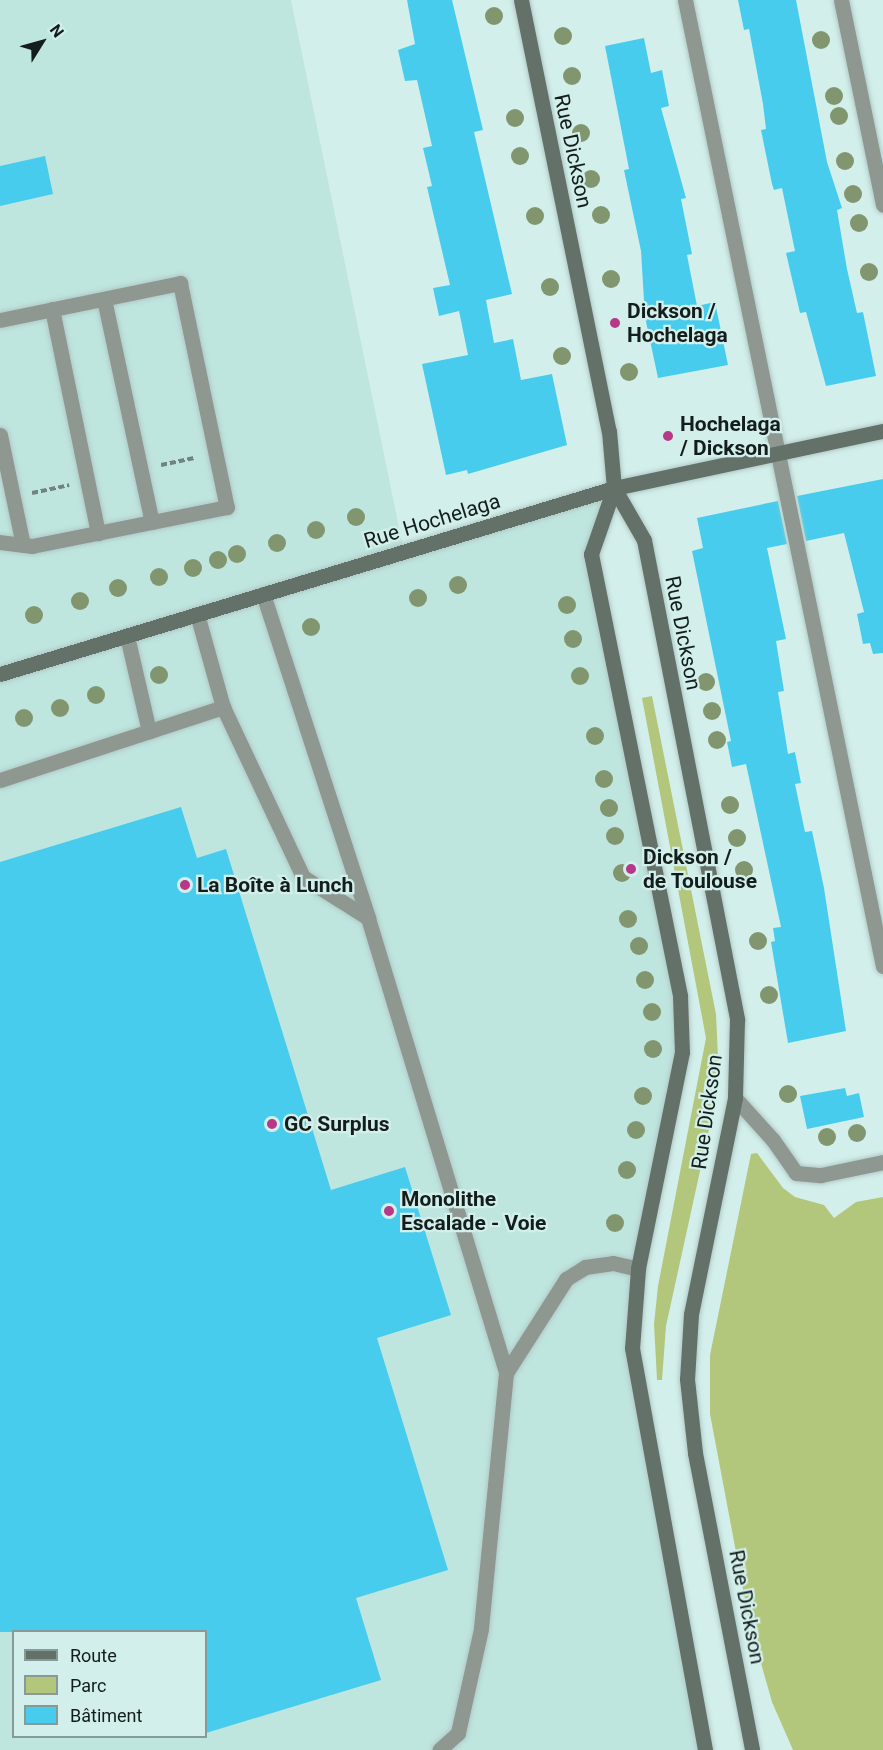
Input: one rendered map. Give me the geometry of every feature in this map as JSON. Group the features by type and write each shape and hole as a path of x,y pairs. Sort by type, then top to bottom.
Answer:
{"main road":[{"name":"Rue Dickson","path":"521,0 609,431 614,488 591,554 680,996 684,1036 638,1269 632,1323 637,1386 705,1750"},
{"name":"Rue Hochelaga","path":"0,674 614,488 883,431"},
{"name":"Rue Dickson","path":"614,488 644,540 731,979 738,1040 735,1098 691,1314 687,1379 695,1453 752,1750"}],"street":[{"path":"685,0 776,453 883,966"},
{"path":"841,0 883,206"},
{"path":"0,320 180,284 227,507 98,533 23,545 0,542"},
{"path":"104,298 152,522"},
{"path":"52,309 98,533"},
{"path":"0,435 23,545"},
{"path":"263,594 368,918 506,1373 498,1486 481,1629 458,1733 439,1750"},
{"path":"197,614 223,707 303,877 368,918"},
{"path":"127,636 149,730"},
{"path":"0,780 223,707"},
{"path":"735,1098 773,1140 796,1173 821,1175 883,1162"},
{"path":"506,1373 566,1279 585,1267 613,1263 638,1269"}],"shaded area":[{"path":"0,0 291,0 404,552 614,488 595,542 683,1020 632,1323 705,1750 0,1750"}],"green space":[{"path":"652,696 716,1014 718,1057 711,1121 666,1326 662,1380 657,1380 654,1324 658,1286 706,1038 642,698"},
{"path":"757,1153 783,1188 795,1197 824,1205 834,1218 856,1202 883,1197 883,1750 793,1750 772,1702 749,1621 710,1414 710,1355 751,1154"}],"building":[{"path":"407,0 452,0 483,130 474,132 512,294 486,300 494,343 513,339 521,380 552,374 567,445 468,474 467,470 446,475 422,364 468,355 459,311 439,316 433,288 450,285 427,187 432,186 423,148 432,146 417,80 405,81 398,50 415,44"},
{"path":"738,0 796,0 827,162 842,208 837,210 847,269 857,313 863,312 876,376 826,386 806,312 800,313 786,253 795,251 782,188 774,190 772,184 761,130 766,129 763,104 749,29 744,30"},
{"path":"644,38 651,73 662,70 669,106 661,108 686,198 681,199 692,254 687,255 697,306 715,302 728,365 658,378 645,317 641,251 624,170 629,169 605,46"},
{"path":"45,156 53,194 0,206 0,166"},
{"path":"883,479 883,653 873,654 870,643 863,644 857,614 864,612 844,533 806,541 797,496"},
{"path":"778,501 787,544 767,548 786,639 776,641 784,691 778,692 788,754 795,752 801,783 795,784 805,832 812,831 824,888 846,1031 788,1043 771,942 775,941 773,928 781,927 746,764 732,767 727,742 731,741 692,551 703,548 697,518"},
{"path":"181,807 197,858 226,849 331,1190 405,1167 451,1315 377,1338 448,1570 356,1598 381,1680 207,1733 207,1630 12,1630 12,1632 0,1632 0,862"},
{"path":"845,1088 847,1096 859,1093 864,1117 807,1129 800,1096"}],"place":[{"name":"Dickson / Hochelaga","path":"615,323"},
{"name":"Hochelaga / Dickson","path":"668,436"},
{"name":"Dickson / de Toulouse","path":"631,869"},
{"name":"La Boîte à Lunch","path":"185,885"},
{"name":"GC Surplus","path":"272,1124"},
{"name":"Monolithe Escalade - Voie","path":"389,1211"}]}
